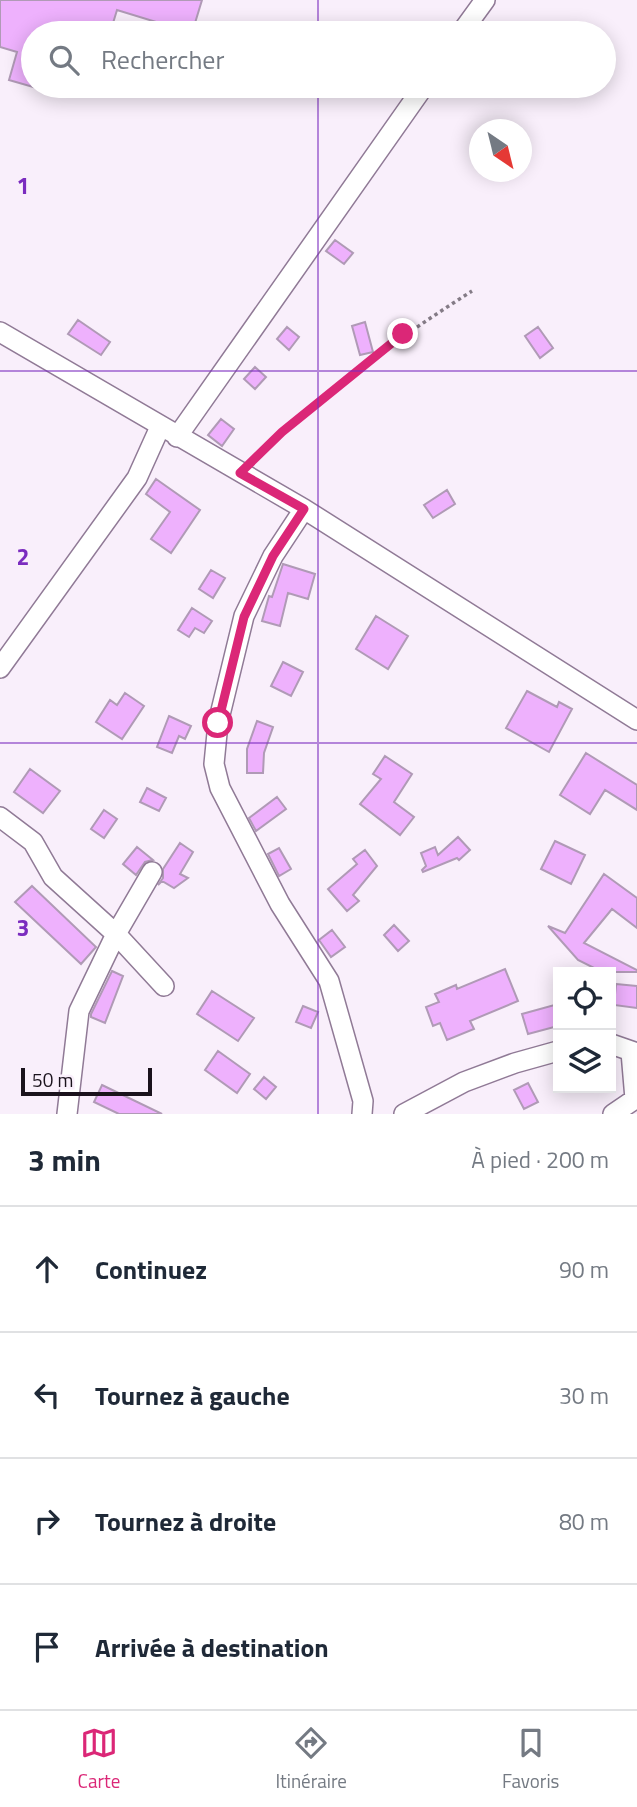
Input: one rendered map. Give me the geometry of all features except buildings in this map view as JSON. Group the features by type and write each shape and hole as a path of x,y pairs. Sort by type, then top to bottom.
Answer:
{"street":[{"path":"470,21 485,0"},
{"path":"0,668 169,432 415,98"},
{"path":"0,332 304,509 637,720"},
{"path":"304,509 273,556 244,617 218,723 214,764 220,788 280,904 329,981 363,1101 362,1114"},
{"path":"0,817 33,842 52,877 116,934 164,986"},
{"path":"66,1114 79,1011 116,934 152,872"},
{"path":"614,1114 635,1098 634,1052 616,1046"},
{"path":"404,1114 464,1082 553,1052"}],"path":[{"path":"240,473 282,432 403,334 472,291"}],"route":[{"path":"218,723 244,617 273,556 304,509 240,473 282,432 403,334"}]}
